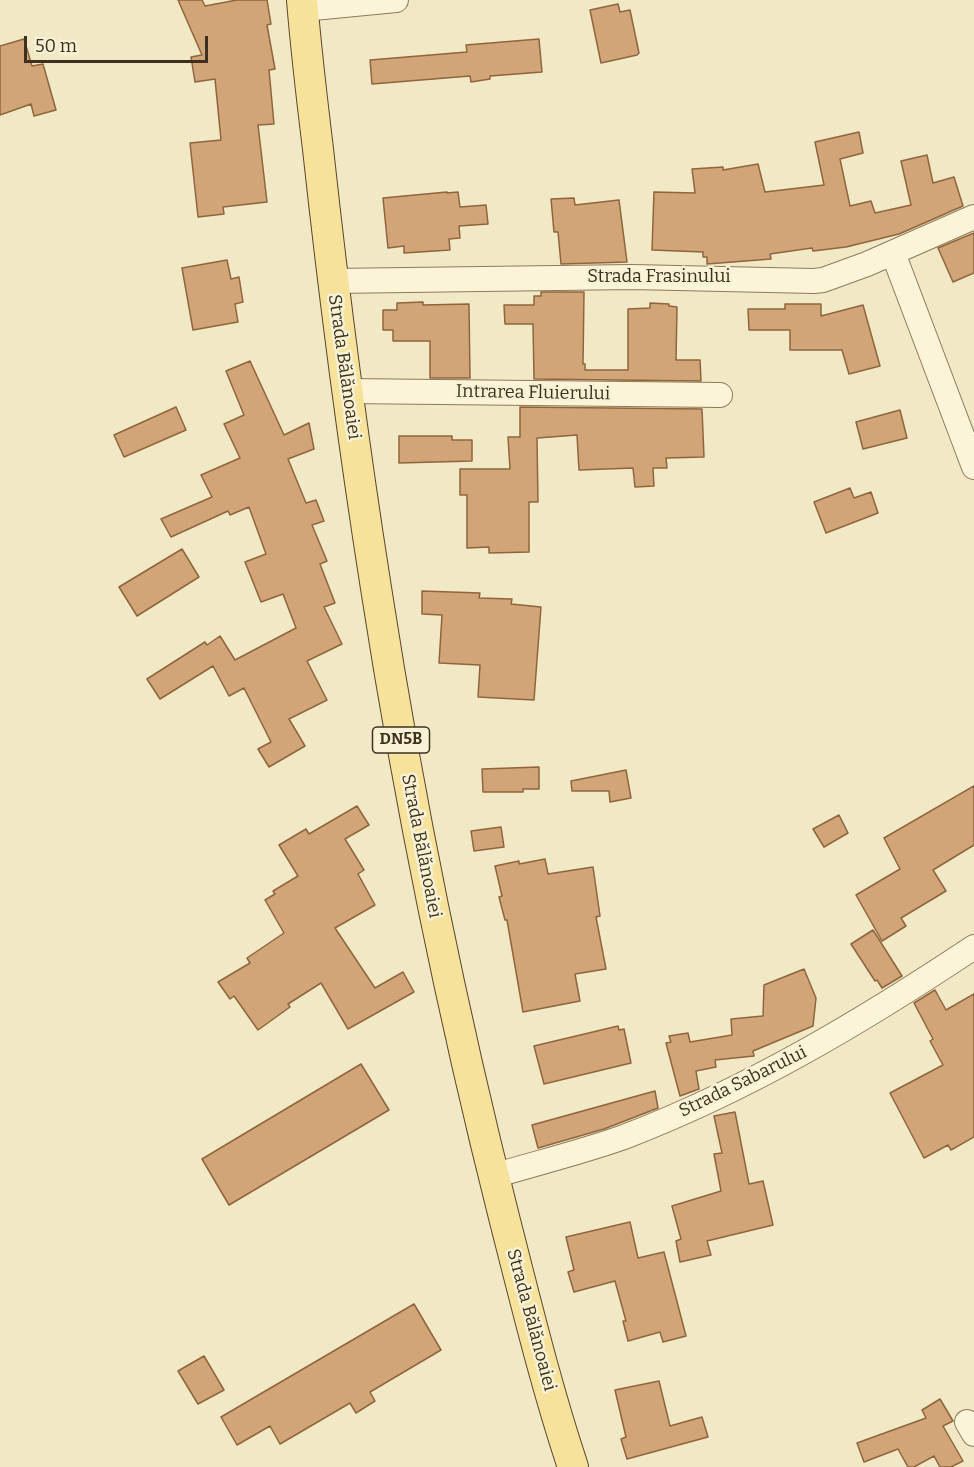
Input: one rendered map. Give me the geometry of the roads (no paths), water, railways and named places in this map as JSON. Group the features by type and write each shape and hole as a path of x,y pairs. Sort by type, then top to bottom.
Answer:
{"main road":[{"name":"Strada Bălănoaiei","path":"302,5 346,391 383,634 421,849 450,992 493,1176 539,1352 573,1467"}],"street":[{"path":"302,5 396,0"},
{"name":"Strada Frasinului","path":"332,281 621,277 727,277 814,281 836,276 974,217"},
{"path":"893,252 974,467"},
{"name":"Intrarea Fluierului","path":"346,391 720,395"},
{"name":"Strada Sabarului","path":"493,1176 622,1137 736,1088 812,1048 898,998 974,947"}]}
